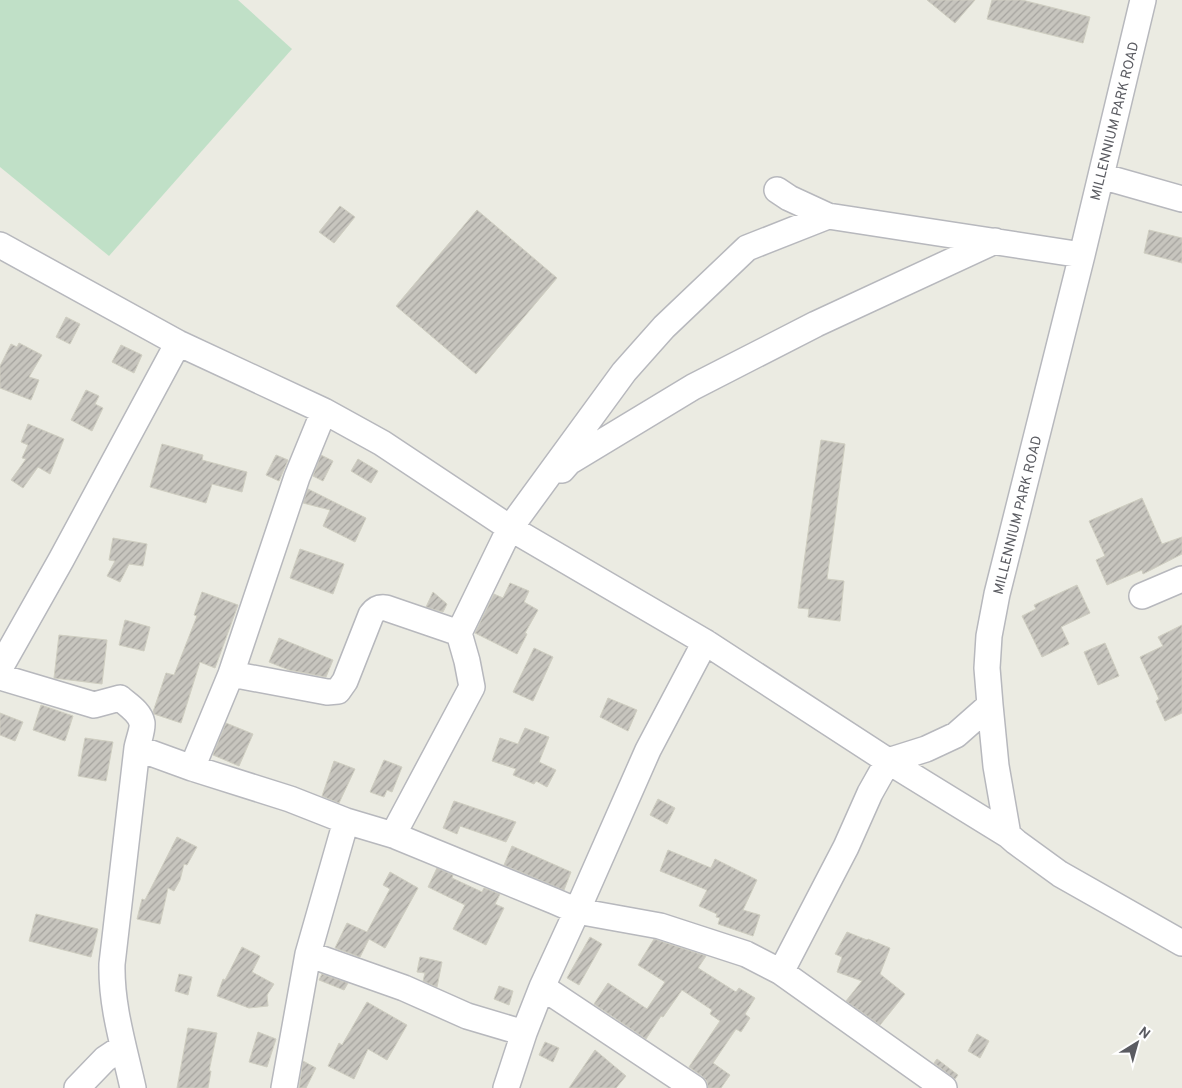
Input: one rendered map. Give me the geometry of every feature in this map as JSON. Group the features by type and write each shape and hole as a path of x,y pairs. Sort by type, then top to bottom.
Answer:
{"street":[{"name":"MILLENNIUM PARK ROAD","path":"1008,834 996,766 990,704 987,668 989,636 1143,0"},
{"path":"1101,176 1182,199"},
{"path":"777,190 788,198 828,216 1082,255"},
{"path":"392,835 472,687 467,661 458,633 510,528 624,372 664,327 747,248 828,216"},
{"path":"510,528 569,462 693,387 816,324 995,241"},
{"path":"0,247 178,343 324,411 382,443 510,528 705,642 888,761 1008,834 1060,874 1182,943"},
{"path":"0,668 61,560 178,343"},
{"path":"192,768 231,674 297,477 324,411"},
{"path":"1142,596 1182,579"},
{"path":"231,674 327,692 338,691 345,680 371,615 374,610 381,607 458,633"},
{"path":"506,1088 524,1033 542,987 648,750 705,642"},
{"path":"0,677 94,705 120,698 138,715 143,724 137,748 112,964 112,985 133,1088"},
{"path":"782,972 846,847 870,793 888,761 926,749 956,735 990,704"},
{"path":"137,748 192,768 290,799 346,821 392,835 577,911 660,926 746,954 782,972 944,1088"},
{"path":"284,1088 308,954 346,821"},
{"path":"308,954 404,988 467,1016 524,1033"},
{"path":"542,987 694,1088"},
{"path":"77,1088 105,1059 124,1047"}],"green space":[{"path":"0,0 238,0 292,49 109,256 0,167"}],"building":[{"path":"927,0 975,0 955,23"},
{"path":"992,0 1022,0 1090,17 1083,43 987,19"},
{"path":"340,206 355,217 334,243 319,232"},
{"path":"477,210 557,278 476,374 396,306"},
{"path":"1149,230 1182,238 1182,263 1144,253"},
{"path":"66,317 80,324 70,344 56,337"},
{"path":"19,343 42,355 29,377 39,380 31,400 0,388 0,366 11,344 17,347"},
{"path":"121,345 142,355 134,373 112,362"},
{"path":"86,390 99,396 95,404 103,408 92,431 71,420"},
{"path":"28,424 64,439 50,474 38,467 23,488 11,480 26,459 22,458 28,445 21,442"},
{"path":"821,440 845,444 827,579 844,581 840,621 808,617 809,609 798,608"},
{"path":"162,444 203,455 202,460 247,472 242,492 212,484 206,503 150,487"},
{"path":"276,455 288,460 279,481 266,475"},
{"path":"321,455 333,461 323,481 313,476"},
{"path":"358,459 378,471 371,483 351,471"},
{"path":"308,489 366,518 355,542 323,526 330,510 303,503"},
{"path":"1142,498 1162,544 1182,537 1182,554 1143,574 1142,570 1107,585 1096,560 1105,556 1089,521"},
{"path":"113,538 147,544 143,566 129,564 120,582 107,576 115,561 109,560"},
{"path":"300,549 344,564 333,594 290,578"},
{"path":"510,583 529,591 524,602 538,610 525,633 527,634 517,654 475,633 494,594 503,598"},
{"path":"1077,585 1090,613 1061,627 1069,644 1042,657 1022,616 1036,609 1034,605"},
{"path":"202,592 238,605 215,668 200,662 181,723 153,712 166,673 174,675 197,616 194,615"},
{"path":"433,592 447,604 443,612 426,607"},
{"path":"125,620 150,627 144,651 119,645"},
{"path":"1182,625 1182,713 1165,721 1156,701 1159,699 1140,657 1163,646 1158,637"},
{"path":"59,635 107,640 102,684 54,678"},
{"path":"279,638 333,660 326,677 289,670 269,662"},
{"path":"1105,643 1119,676 1098,685 1084,652"},
{"path":"534,648 553,657 533,701 513,692"},
{"path":"608,698 637,710 628,731 600,717"},
{"path":"41,705 73,716 65,741 33,730"},
{"path":"0,713 23,722 15,741 0,735"},
{"path":"226,723 253,734 239,766 213,755"},
{"path":"525,728 549,737 539,762 556,770 547,787 536,781 534,784 513,775 516,769 492,761 500,738 518,744"},
{"path":"85,738 113,742 106,781 78,776"},
{"path":"384,760 402,767 392,792 387,790 384,797 370,792"},
{"path":"334,761 355,769 339,803 322,796"},
{"path":"658,799 675,808 667,824 650,815"},
{"path":"454,801 516,822 506,842 460,826 457,834 443,828"},
{"path":"177,837 197,847 187,865 184,864 180,880 174,891 168,888 160,924 137,919 142,899 145,900"},
{"path":"512,846 571,872 564,890 504,865"},
{"path":"668,850 711,868 715,859 757,880 743,910 760,915 753,936 718,924 720,918 716,917 717,914 699,906 707,890 660,871"},
{"path":"437,868 453,875 452,878 482,892 484,888 500,894 495,904 504,908 486,945 453,929 465,905 428,887"},
{"path":"390,872 418,888 385,948 369,939 360,957 335,948 347,923 367,932 390,889 383,885"},
{"path":"36,914 98,929 91,957 29,941"},
{"path":"847,932 890,948 880,974 905,994 880,1025 846,1001 862,981 837,972 842,957 835,954"},
{"path":"590,937 602,944 579,985 567,978"},
{"path":"654,939 706,956 698,968 736,992 739,988 755,998 745,1014 750,1018 741,1032 736,1029 713,1063 730,1075 721,1088 708,1088 707,1081 689,1067 720,1021 710,1014 712,1010 682,990 663,1017 661,1016 646,1039 594,1004 608,983 647,1009 665,982 638,965"},
{"path":"242,947 260,956 252,972 274,984 267,995 268,1006 249,1008 217,996 223,979 225,980"},
{"path":"420,957 442,962 437,987 423,981 425,973 417,972"},
{"path":"179,974 192,977 188,995 175,991"},
{"path":"322,974 348,983 344,990 319,980"},
{"path":"499,986 513,991 509,1005 494,999"},
{"path":"367,1002 407,1025 387,1060 368,1049 354,1079 328,1066 339,1043 342,1045"},
{"path":"188,1028 217,1033 209,1071 211,1071 208,1088 177,1088"},
{"path":"258,1032 276,1039 267,1067 249,1062"},
{"path":"977,1034 989,1041 980,1058 968,1051"},
{"path":"545,1042 559,1048 553,1062 539,1055"},
{"path":"595,1050 626,1076 616,1088 569,1088"},
{"path":"937,1059 958,1075 955,1079 934,1063"},
{"path":"303,1061 316,1068 306,1088 299,1088"}]}
